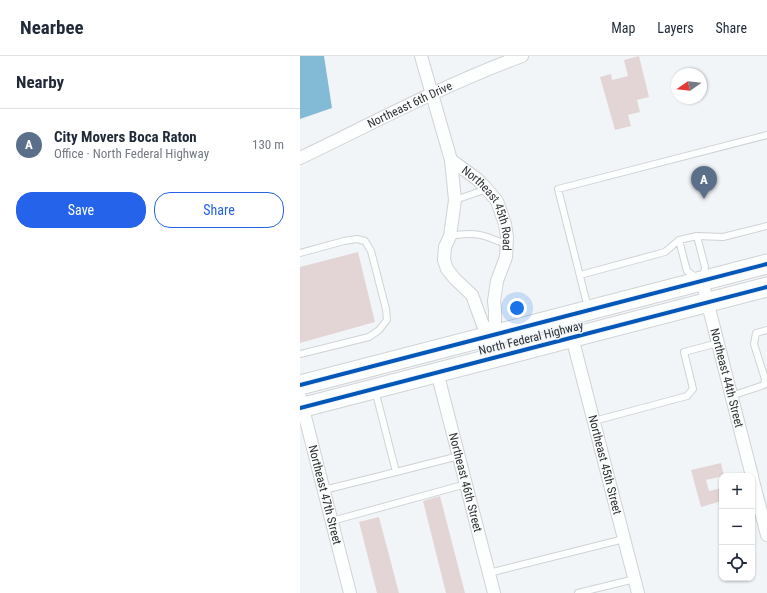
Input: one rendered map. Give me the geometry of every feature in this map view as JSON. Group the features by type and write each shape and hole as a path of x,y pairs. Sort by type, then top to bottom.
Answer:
{"main road":[{"name":"North Federal Highway","path":"300,385 767,264"},
{"name":"North Federal Highway","path":"301,404 375,388 767,287"}],"street":[{"name":"Northeast 45th Road","path":"421,56 431,95 451,160 455,200 450,236 445,247 444,260 447,268 455,279 472,295 483,325 495,335"},
{"name":"Northeast 6th Drive","path":"300,158 489,68 522,56"},
{"name":"Northeast 45th Road","path":"451,160 477,179 497,201 502,213 508,245 506,258 495,291 495,335 500,356"},
{"name":"Northeast 44th Street","path":"702,281 751,473"},
{"name":"Northeast 45th Street","path":"572,338 638,593"},
{"name":"Northeast 46th Street","path":"437,372 494,593"},
{"name":"Northeast 47th Street","path":"301,404 350,593"},
{"name":"Northeast 44th Street","path":"755,488 767,534"}],"lane":[{"path":"589,310 558,189 767,135"},
{"path":"455,200 486,189"},
{"path":"580,275 665,252 679,240 697,236 723,237 767,226"},
{"path":"450,236 469,233 482,234 508,245"},
{"path":"679,240 687,271 702,281 705,267 697,236"},
{"path":"300,253 344,241 357,239 366,241 386,309 387,320 369,337 300,354"},
{"path":"731,396 764,385 765,380 754,344 756,333 767,330"},
{"path":"594,421 687,396 693,389 684,352 718,344"},
{"path":"375,388 396,472"},
{"path":"324,490 459,456"},
{"path":"332,521 466,484"},
{"path":"489,573 624,539"},
{"path":"578,593 635,580"}],"water":[{"path":"300,56 324,56 332,108 300,119"}],"building":[{"path":"639,56 649,97 637,100 640,112 628,115 631,126 615,130 600,77 611,74 612,80 628,76 624,60"},
{"path":"358,252 375,322 300,343 300,267"},
{"path":"721,463 723,473 719,473 719,477 706,480 709,491 719,489 719,502 701,507 691,470"},
{"path":"440,496 465,593 446,593 423,501"},
{"path":"379,517 399,593 377,593 359,522"}],"cycle path":[{"path":"300,385 767,264"},
{"path":"300,408 767,287"}],"place":[{"name":"City Movers Boca Raton","path":"704,199"}]}
